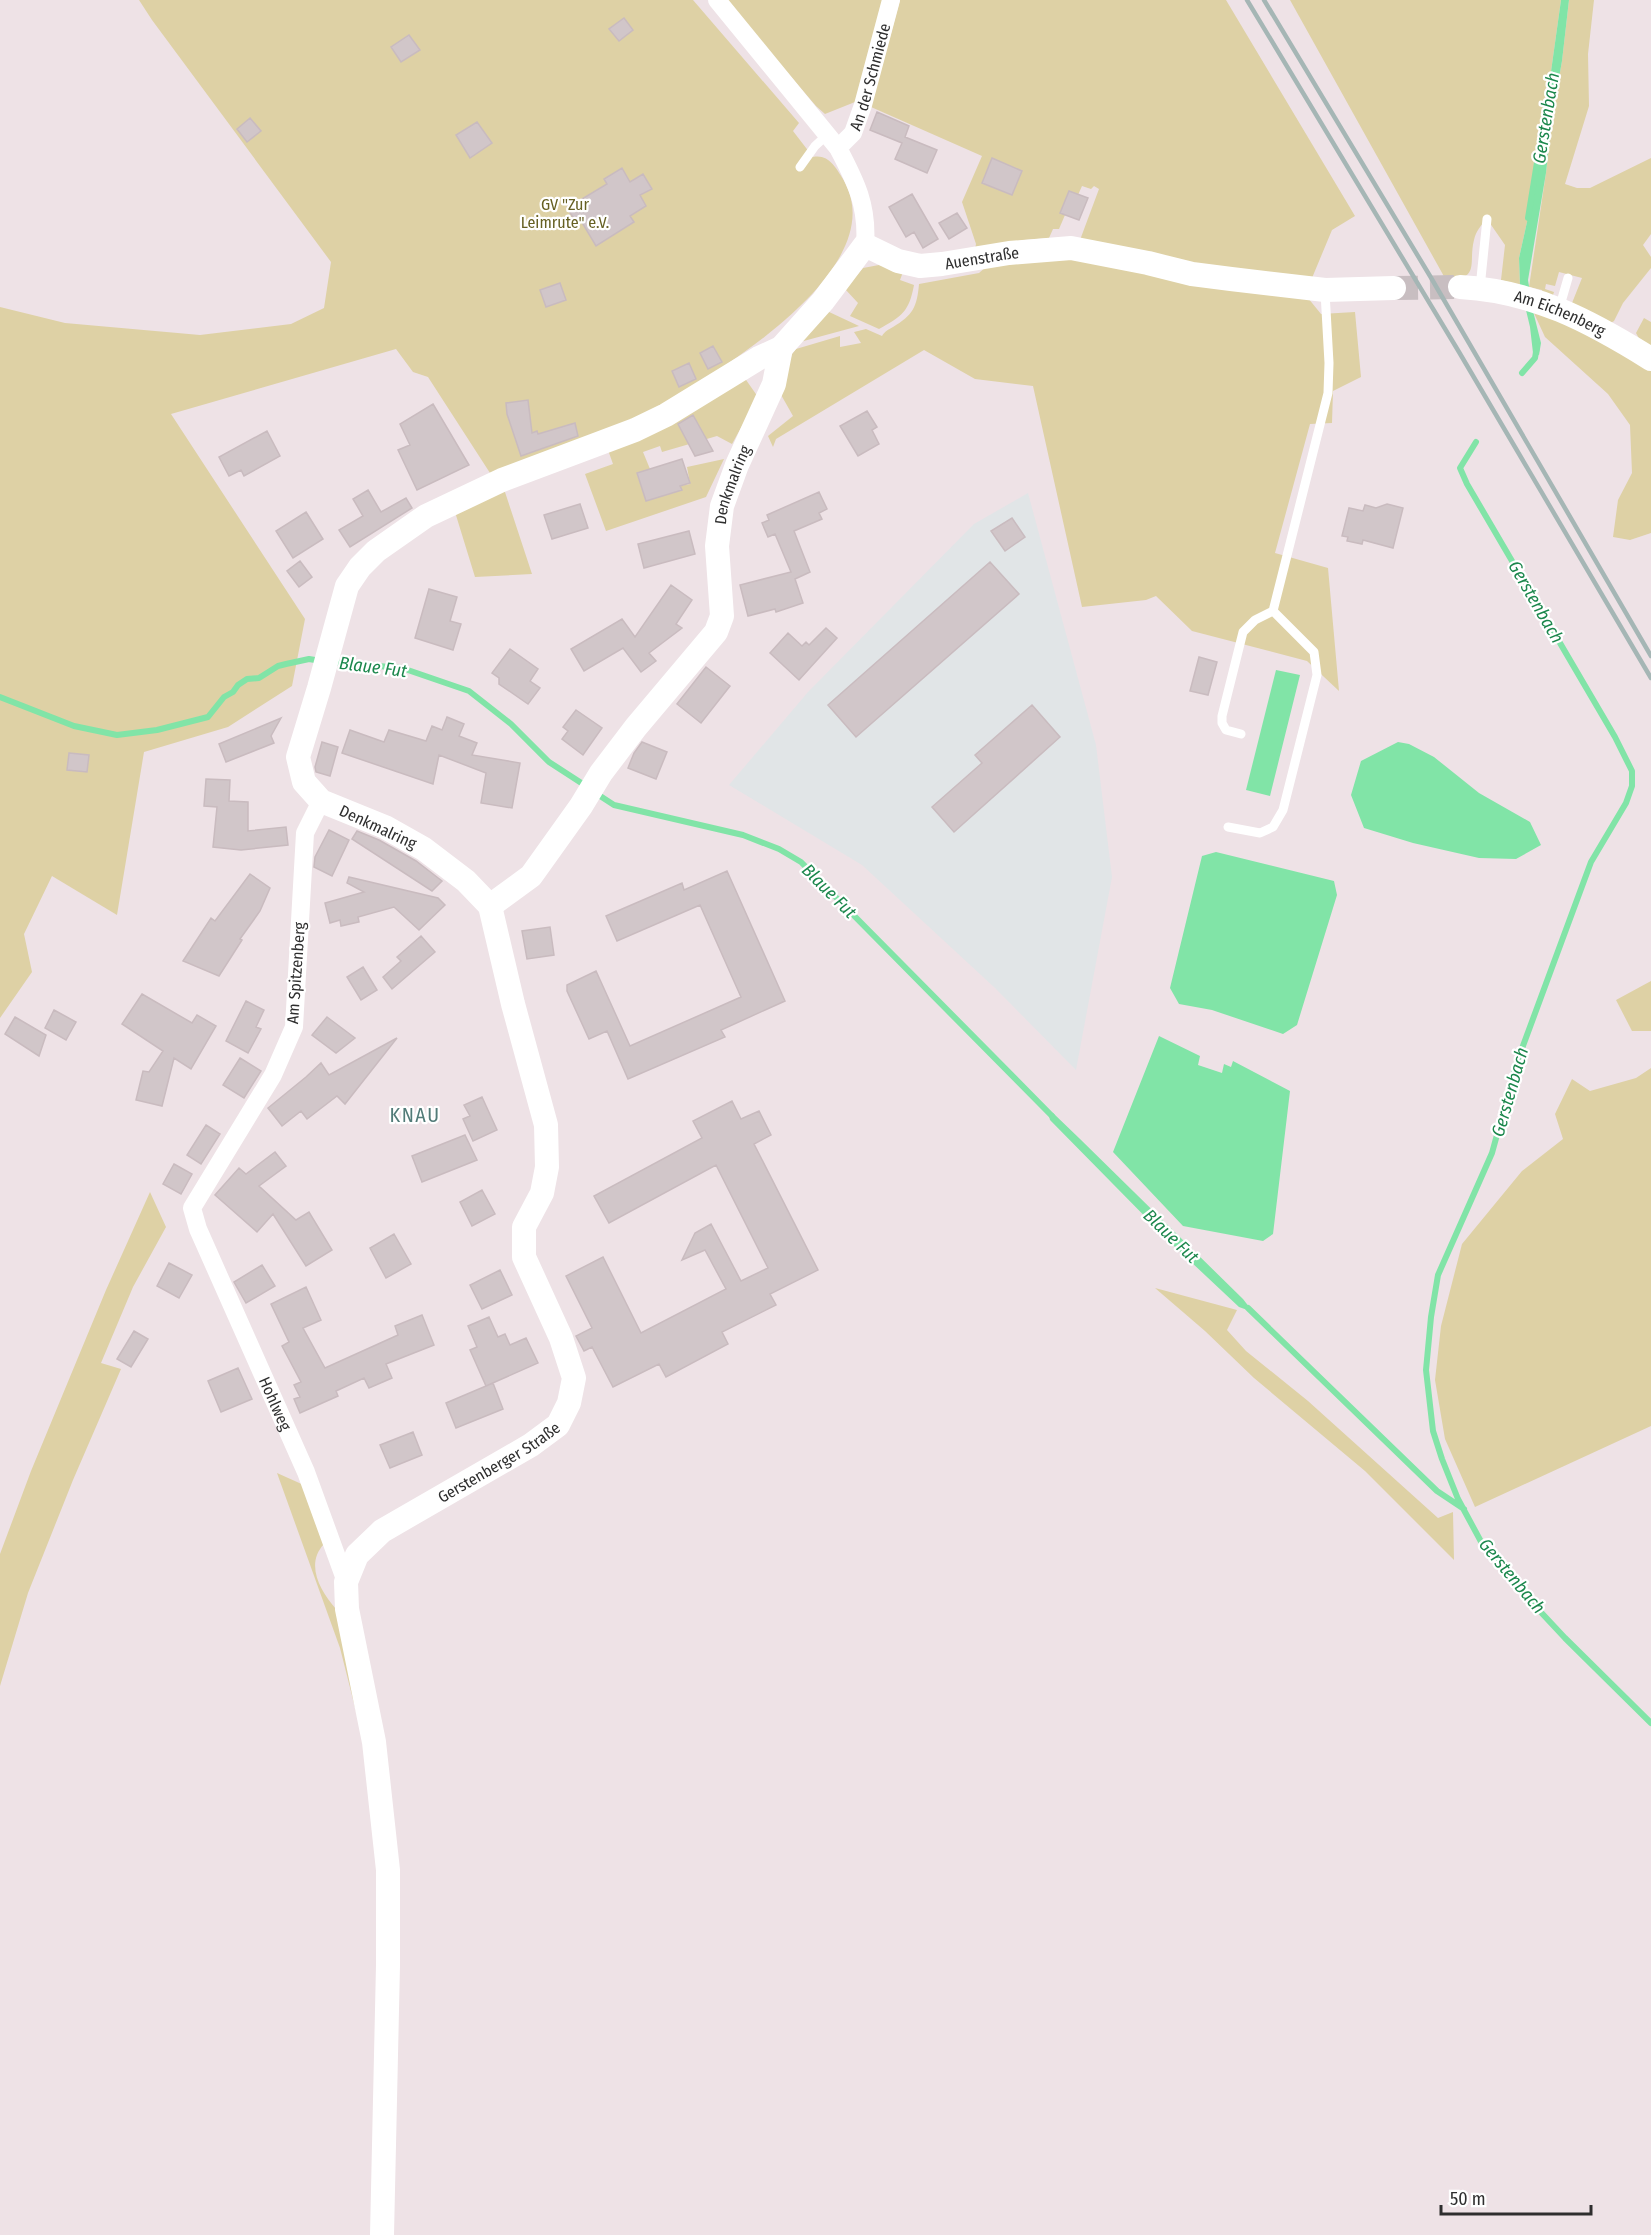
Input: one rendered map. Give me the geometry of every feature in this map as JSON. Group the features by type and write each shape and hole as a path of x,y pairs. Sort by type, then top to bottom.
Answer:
{"street":[{"path":"717,0 833,141 851,172 863,202 867,224 865,245"},
{"name":"An der Schmiede","path":"833,141 853,133 863,105 891,0"},
{"name":"Auenstraße","path":"865,245 898,261 920,266 1009,253 1071,248 1192,274 1325,290 1394,288"},
{"name":"Denkmalring","path":"781,348 774,384 737,465 722,506 717,546 722,616 716,632 636,727 601,773 581,806 531,876 490,906 466,881 424,849 385,827 321,801 304,782 298,757 347,586 360,567 376,551 426,516 502,480 646,425 759,358 781,348 823,301 865,245"},
{"name":"Am Eichenberg","path":"1470,288 1508,293 1551,306 1581,319 1651,359"},
{"name":"Am Spitzenberg","path":"198,1229 192,1208 273,1075 294,1027 305,833 321,801"},
{"name":"Gerstenberger Straße","path":"382,2235 388,1965 387,1870 374,1742 347,1609 346,1582 357,1555 382,1531 531,1445 558,1425 569,1403 574,1378 561,1338 524,1257 524,1227 542,1194 547,1167 546,1125 513,1004 490,906"},
{"name":"Hohlweg","path":"198,1229 306,1472 346,1582"}],"lane":[{"path":"800,167 815,146 833,141"},
{"path":"1470,288 1486,219"},
{"path":"1551,306 1568,278"},
{"path":"1241,734 1226,730 1222,723 1235,658 1243,632 1255,620 1273,611 1328,393 1329,363 1325,290"},
{"path":"1228,827 1260,833 1273,828 1282,810 1317,675 1314,652 1273,611"}],"shaded area":[{"path":"1028,493 1096,745 1112,877 1076,1070 995,988 862,865 729,785 808,692 974,524"}],"green space":[{"name":"GV \"Zur Leimrute\" e.V.","path":"139,0 693,0 799,123 793,131 813,157 828,160 835,166 843,179 852,209 848,239 832,269 808,298 780,324 750,348 665,406 625,426 490,473 428,377 413,372 396,349 171,414 305,619 292,686 228,727 144,752 117,915 52,876 24,934 32,972 0,1018 0,307 65,323 200,335 291,324 324,308 331,262"},
{"path":"725,0 884,0 855,102 825,114"},
{"path":"900,0 1226,0 1355,216 1332,230 1312,278 1248,274 1080,240 1099,189 1094,186 1091,189 1082,186 1078,195 1069,191 1060,213 1065,215 1059,229 1053,229 1049,238 975,249 976,244 962,202 982,156 871,107"},
{"path":"1290,0 1561,0 1535,186 1519,258 1520,285 1501,280 1505,245 1487,219 1475,237 1469,273 1464,277 1446,280"},
{"path":"1569,0 1594,0 1588,54 1589,106 1565,184 1577,188 1590,188 1651,158 1651,234 1643,245 1651,257 1651,268 1623,303 1614,321 1609,324 1572,303 1582,278 1559,272 1555,286 1546,284 1545,289 1554,292 1552,298 1542,290 1529,287"},
{"path":"1079,257 1308,298 1321,314 1355,312 1361,377 1333,391 1332,423 1310,424 1275,553 1328,568 1339,691 1307,661 1192,631 1156,596 1146,600 1082,607 1033,386 975,379 924,350 776,439 773,447 768,436 793,416 780,393 792,354 796,349 840,336 840,347 861,343 854,332 866,329 882,336 913,310 919,284 979,273 987,266"},
{"path":"879,265 903,272 900,280 914,285 907,307 879,329 850,316 858,303 845,289 863,268"},
{"path":"827,311 859,326 800,342"},
{"path":"1533,311 1546,312 1651,370 1651,533 1630,540 1613,537 1618,500 1632,473 1630,425 1608,394 1545,337"},
{"path":"1644,318 1651,322 1651,349 1642,344 1636,333"},
{"path":"744,377 758,397 732,444 717,436 662,452 660,446 643,452 650,469 637,474 646,501 681,490 680,486 690,484 687,467 724,459 706,497 606,531 585,474 613,464 608,450"},
{"path":"504,489 532,574 475,577 455,512"},
{"path":"1651,981 1651,1031 1632,1031 1616,1000"},
{"path":"1651,1068 1651,1426 1475,1507 1445,1439 1435,1380 1441,1326 1462,1244 1522,1171 1563,1139 1555,1114 1572,1079 1590,1091 1636,1078"},
{"path":"150,1192 166,1227 133,1287 101,1363 121,1369 28,1593 0,1686 0,1554 31,1471 106,1290"},
{"path":"1155,1288 1237,1310 1227,1330 1246,1351 1308,1401 1438,1518 1453,1512 1454,1560 1365,1471 1254,1378 1205,1331"},
{"path":"277,1473 306,1486 324,1544 318,1552 315,1569 320,1586 336,1609 360,1727 340,1648"}],"water":[{"path":"1561,0 1569,0 1562,61 1528,280 1541,343 1539,355 1533,353 1530,327 1520,285 1519,258 1535,186"},
{"path":"1276,670 1300,675 1270,796 1246,790"},
{"path":"1398,742 1409,744 1434,757 1479,793 1530,822 1541,845 1516,859 1479,858 1413,843 1364,828 1351,795 1361,761"},
{"path":"1216,852 1334,881 1337,895 1297,1025 1283,1034 1212,1010 1179,1004 1170,988 1202,856"},
{"path":"1159,1036 1200,1056 1198,1065 1222,1073 1224,1064 1231,1067 1233,1061 1290,1091 1273,1234 1263,1241 1183,1226 1113,1152"},
{"path":"1048,1112 1053,1113 1079,1138 1243,1299 1253,1312 1239,1307 1174,1246 1050,1120"}],"building":[{"path":"624,18 633,30 619,41 609,29"},
{"path":"409,35 420,50 401,62 391,47"},
{"path":"877,112 909,126 905,137 937,150 927,173 895,159 902,143 870,130"},
{"path":"250,118 261,131 247,142 237,129"},
{"path":"477,122 492,143 470,158 456,135"},
{"path":"992,158 1022,171 1012,195 982,183"},
{"path":"622,168 630,182 643,174 652,189 640,195 646,206 630,216 634,222 596,246 580,219 576,222 567,208 607,184 604,179"},
{"path":"1069,191 1088,198 1079,220 1060,213"},
{"path":"912,194 938,239 923,248 914,232 906,237 889,207"},
{"path":"957,213 967,228 949,239 939,223"},
{"path":"560,283 566,300 546,307 540,290"},
{"path":"713,346 722,362 708,369 700,353"},
{"path":"689,363 696,379 679,387 672,371"},
{"path":"528,400 532,433 537,431 538,434 575,423 578,436 521,456 507,414 506,403"},
{"path":"433,404 469,465 417,490 398,450 410,445 400,424"},
{"path":"867,411 877,427 872,430 879,444 858,456 840,426"},
{"path":"693,415 713,451 695,456 678,424"},
{"path":"267,431 280,456 244,476 241,470 229,476 219,457"},
{"path":"682,459 690,483 680,486 682,490 646,501 637,473"},
{"path":"368,490 381,512 406,498 412,508 350,547 339,530 363,516 353,499"},
{"path":"819,492 827,509 819,513 822,519 794,531 810,572 795,579 803,603 776,612 775,609 748,616 740,585 791,572 775,534 768,537 762,523 769,520 767,515"},
{"path":"580,504 588,528 552,539 544,515"},
{"path":"1387,504 1403,508 1393,548 1363,540 1362,544 1347,541 1348,537 1342,536 1349,508 1363,511 1365,505 1376,508"},
{"path":"306,512 323,539 293,558 276,531"},
{"path":"1012,518 1025,537 1005,551 991,531"},
{"path":"689,531 695,554 644,568 638,544"},
{"path":"300,561 312,577 299,587 287,571"},
{"path":"990,562 1019,594 856,737 828,705"},
{"path":"671,585 692,600 676,624 682,628 649,653 656,661 641,672 623,648 584,671 571,649 622,619 635,637"},
{"path":"429,589 457,597 450,621 461,624 453,650 415,638"},
{"path":"826,628 837,638 799,680 770,653 788,633 802,646 806,642 809,645"},
{"path":"510,649 538,669 530,681 540,688 528,704 499,684 499,678 492,673"},
{"path":"1199,657 1217,662 1208,695 1190,691"},
{"path":"706,667 730,686 701,723 677,704"},
{"path":"1032,705 1060,737 954,832 932,807 982,763 975,755"},
{"path":"576,710 602,728 583,755 562,739 568,731 563,727"},
{"path":"447,717 464,724 459,736 477,743 472,755 520,763 512,808 481,803 486,773 439,755 433,784 342,753 350,730 384,742 389,730 426,741 432,726 442,730"},
{"path":"281,718 271,736 274,743 226,762 219,744"},
{"path":"322,742 338,747 330,776 316,772 315,767"},
{"path":"642,742 667,752 656,779 628,768 634,753"},
{"path":"69,753 89,755 87,772 67,770"},
{"path":"206,779 230,780 229,801 248,802 248,831 286,827 288,845 241,850 213,847 217,807 204,806"},
{"path":"329,830 349,840 332,876 314,867 315,857"},
{"path":"357,831 379,840 416,861 442,881 432,891 352,839"},
{"path":"727,871 785,1001 721,1030 725,1037 628,1079 607,1031 589,1039 567,991 567,985 596,971 630,1046 741,997 700,905 617,941 606,916 682,883 684,890"},
{"path":"250,874 270,888 260,911 240,939 242,940 219,976 183,961 211,918 215,921"},
{"path":"349,877 438,898 445,905 419,930 394,907 358,917 359,922 341,926 340,920 330,923 325,903 364,892 347,883"},
{"path":"550,927 554,955 527,959 522,931"},
{"path":"421,936 435,952 392,989 383,977 401,961 397,957"},
{"path":"363,967 377,990 361,1000 347,977"},
{"path":"142,994 192,1023 197,1015 216,1026 191,1069 174,1058 162,1106 136,1100 143,1071 149,1072 163,1051 122,1024"},
{"path":"246,1001 264,1010 256,1027 261,1029 248,1053 226,1041"},
{"path":"54,1010 76,1022 66,1040 45,1028"},
{"path":"15,1017 46,1035 39,1056 5,1034"},
{"path":"327,1017 355,1038 336,1053 312,1035"},
{"path":"397,1038 345,1104 337,1096 307,1119 301,1111 282,1126 268,1108 321,1063 329,1075"},
{"path":"240,1058 261,1071 244,1098 223,1085"},
{"path":"482,1097 497,1130 473,1141 463,1119 470,1116 464,1105"},
{"path":"732,1101 741,1119 759,1111 771,1135 754,1144 818,1270 770,1294 776,1305 722,1332 728,1344 666,1377 659,1364 613,1387 592,1347 584,1351 576,1336 592,1328 566,1276 603,1257 641,1333 726,1289 705,1250 682,1260 695,1233 711,1224 741,1281 768,1268 716,1165 609,1223 594,1196 702,1138 693,1121"},
{"path":"206,1125 220,1134 201,1164 187,1155"},
{"path":"465,1135 477,1160 422,1182 412,1156"},
{"path":"275,1152 286,1166 259,1186 296,1220 309,1212 332,1250 306,1266 273,1214 257,1232 215,1195 239,1168 246,1174"},
{"path":"174,1164 192,1174 181,1194 163,1184"},
{"path":"482,1190 495,1214 472,1226 460,1202"},
{"path":"394,1234 411,1264 386,1278 370,1248"},
{"path":"169,1263 192,1275 179,1298 157,1286"},
{"path":"262,1265 275,1286 246,1303 234,1282"},
{"path":"500,1270 512,1295 482,1309 470,1285"},
{"path":"306,1287 321,1320 303,1328 325,1368 398,1335 395,1326 422,1315 434,1345 386,1364 392,1378 369,1388 364,1378 336,1391 338,1396 300,1413 294,1399 300,1397 294,1385 301,1382 282,1346 289,1342 271,1304"},
{"path":"489,1317 498,1337 505,1334 510,1345 526,1338 538,1363 486,1386 470,1350 477,1347 468,1326"},
{"path":"134,1331 148,1339 131,1367 117,1359"},
{"path":"238,1368 252,1399 221,1412 208,1381"},
{"path":"493,1383 503,1409 456,1428 446,1403"},
{"path":"413,1432 422,1455 390,1468 380,1445"}],"waterway":[{"name":"Gerstenbach","path":"1528,218 1547,101"},
{"name":"Gerstenbach","path":"1522,373 1535,358 1537,346"},
{"name":"Gerstenbach","path":"1476,442 1460,468 1467,484 1615,737 1632,771 1632,786 1626,803 1591,862 1517,1062 1492,1153 1438,1275 1426,1370 1433,1431 1458,1499 1485,1549 1565,1638 1651,1723"},
{"name":"Blaue Fut","path":"0,697 74,726 117,735 157,730 208,717 224,697 247,679 259,678 278,666 286,664 309,659 321,661"},
{"name":"Blaue Fut","path":"331,662 402,668 469,691 511,724 549,762 586,786"},
{"name":"Blaue Fut","path":"594,792 614,805 743,835 779,849 801,862 1052,1116"},
{"name":"Blaue Fut","path":"1248,1308 1437,1491 1464,1509"}],"tunnel":[{"path":"1394,288 1460,287"}],"railway":[{"path":"1247,0 1459,352 1651,678"},
{"path":"1264,0 1430,276 1651,656"}],"district":[{"name":"KNAU","path":"415,1115"}]}
